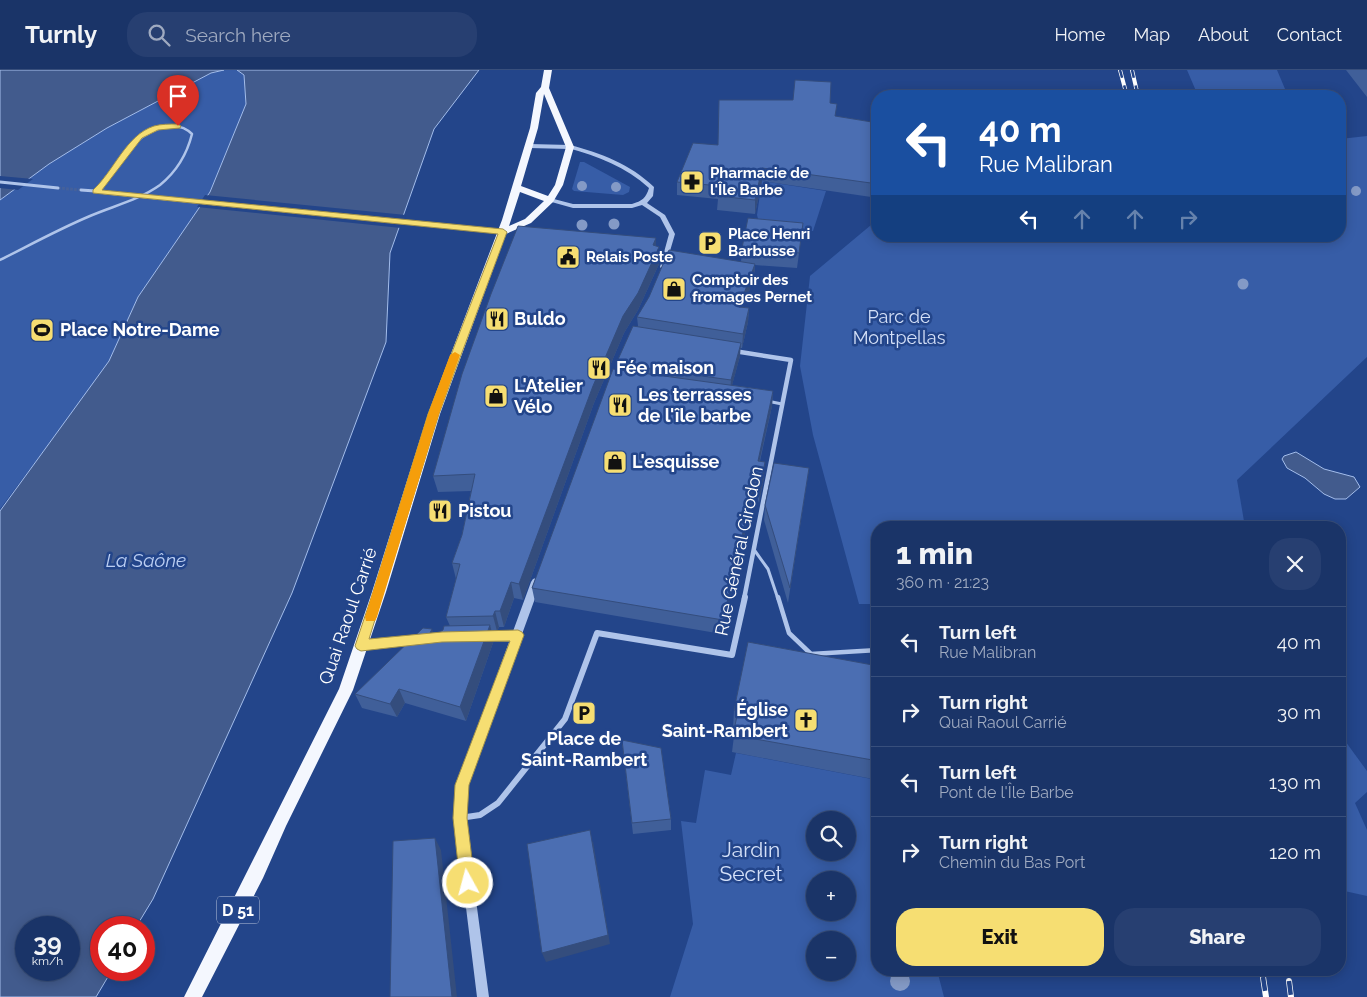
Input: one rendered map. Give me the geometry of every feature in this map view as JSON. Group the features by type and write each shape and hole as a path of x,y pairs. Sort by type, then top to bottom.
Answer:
{"main road":[{"name":"Quai Raoul Carrié","path":"194,997 346,690 379,592 434,414 518,188 540,93 545,88 548,70"},
{"path":"503,232 528,221 550,200 559,186 570,147 545,88"},
{"path":"518,188 550,200"}],"street":[{"path":"529,146 570,147 594,152 640,176 652,188 650,196 643,203 632,206 573,206 550,200"},
{"path":"0,182 58,188"},
{"path":"81,190 503,232"},
{"path":"643,203 664,216 672,234 660,274"},
{"name":"Rue Général Girodon","path":"460,818 480,815 498,803 565,719 597,633 732,655 755,551 791,360 724,349"},
{"path":"483,997 460,818 462,785 540,571"}],"lane":[{"path":"0,260 72,224 154,189 168,178 179,163 191,140 192,134 189,130 178,126 164,126 150,130 136,140 113,172 95,191"},
{"path":"763,401 782,404"},
{"path":"755,551 765,560 771,573 789,634 811,654 871,650"},
{"path":"480,636 518,635"},
{"path":"361,646 423,639"}],"green space":[{"path":"237,70 244,75 246,104 210,192 138,297 109,361 0,509 0,200 48,164 107,128 211,73"},
{"path":"1187,70 1277,70 1285,90 1196,90"},
{"name":"Parc de Montpellas","path":"1367,136 1367,357 1237,480 1244,521 871,521 871,604 859,604 813,435 800,366 810,276 871,225 871,242 1346,242 1346,138"},
{"path":"580,162 584,162 630,187 629,192 623,195 574,191 572,189"},
{"path":"762,181 826,191 813,231 760,226 757,215"},
{"path":"1346,742 1367,771 1367,792 1355,803 1367,830 1367,896 1346,891"},
{"name":"Jardin Secret","path":"736,753 871,779 871,976 939,976 944,997 670,997 693,924 681,821 696,823 705,770 731,775"}],"water":[{"path":"0,70 224,70 211,73 107,128 49,164 0,200"},
{"name":"La Saône","path":"237,70 479,70 434,129 390,253 386,342 292,593 153,899 143,916 90,916 90,981 105,981 96,997 0,997 0,511 109,361 138,297 210,192 246,104 244,75"},
{"path":"1296,452 1324,469 1354,477 1360,487 1346,499 1335,499 1324,494 1305,478 1287,468 1282,459 1284,456"}],"pier":[{"path":"0,176 33,179 18,190 0,188"},
{"path":"205,195 406,215 401,228 197,207"}],"building":[{"path":"795,80 831,82 830,103 837,104 835,116 871,122 871,183 762,168 755,200 718,196 720,186 677,182 693,143 718,145 719,100 793,100"},
{"path":"748,218 803,223 799,253 742,248"},
{"path":"518,226 656,238 653,245 659,247 638,293 623,316 593,386 519,584 511,582 500,611 495,611 493,616 446,617 460,564 452,563 462,535 475,474 433,476 462,374"},
{"path":"669,250 755,264 739,307 749,308 743,334 637,317 649,297"},
{"path":"633,326 741,343 731,380 616,364"},
{"path":"613,369 773,391 758,461 765,462 760,488 756,475 723,620 532,588"},
{"path":"774,463 809,468 790,588 765,505"},
{"path":"490,625 460,707 399,689 390,704 355,694 423,628 432,629 426,641 443,630 444,626"},
{"name":"Église Saint-Rambert","path":"748,642 871,665 871,760 733,735 738,711 734,710"},
{"path":"622,740 661,748 671,819 632,823"},
{"path":"590,830 608,935 542,953 527,844"},
{"path":"435,838 452,997 390,997 393,841"}],"tunnel":[{"path":"58,188 81,190"}],"railway":[{"path":"1120,70 1125,90"},
{"path":"1132,70 1137,90"},
{"path":"1263,977 1266,997"},
{"path":"1289,981 1291,997"}],"slow traffic":[{"path":"371,617 434,414 455,355"}],"place":[{"name":"Pharmacie de l'Île Barbe","path":"692,182"},
{"name":"Place Henri Barbusse","path":"710,243"},
{"name":"Relais Poste","path":"568,257"},
{"name":"Comptoir des fromages Pernet","path":"674,289"},
{"name":"Buldo","path":"497,319"},
{"name":"Place Notre-Dame","path":"42,330"},
{"name":"Fée maison","path":"599,368"},
{"name":"L'Atelier Vélo","path":"496,396"},
{"name":"Les terrasses de l'île barbe","path":"620,405"},
{"name":"L'esquisse","path":"615,462"},
{"name":"Pistou","path":"440,511"},
{"name":"Place de Saint-Rambert","path":"584,713"},
{"name":"Église Saint-Rambert","path":"806,720"}],"route":[{"path":"178,126 156,128 139,136 132,148 95,191 503,232 434,414 361,646 442,637 518,635 462,785 460,818 468,883"}]}
